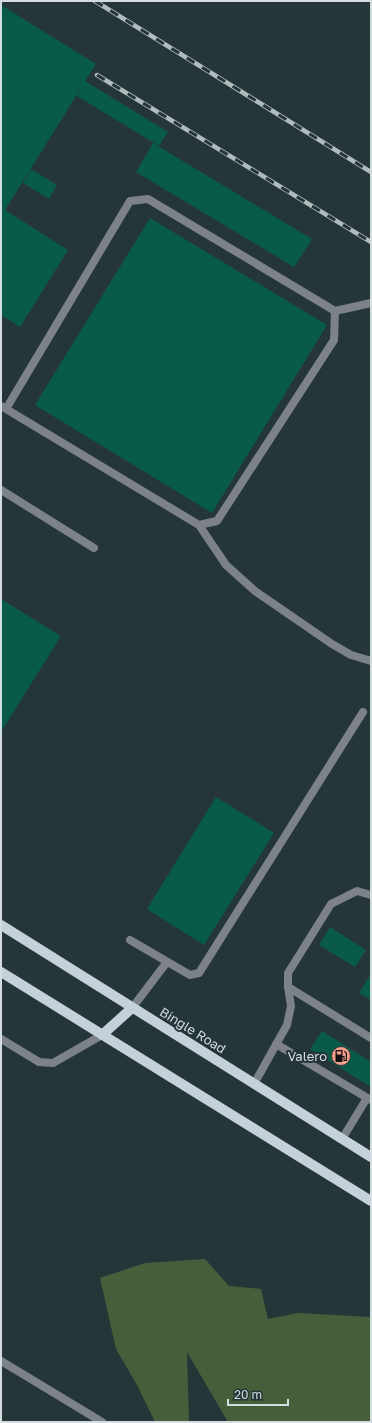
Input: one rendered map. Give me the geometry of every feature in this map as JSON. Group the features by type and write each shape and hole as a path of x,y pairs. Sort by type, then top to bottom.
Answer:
{"main road":[{"name":"Bingle Road","path":"1,925 371,1157"},
{"path":"1,972 102,1036 371,1201"},
{"path":"102,1036 132,1008"}],"lane":[{"path":"371,303 335,311 148,199 130,201 3,407 198,525 226,565 254,591 332,644 351,655 371,661"},
{"path":"198,525 218,521 334,340 335,311"},
{"path":"1,490 94,548"},
{"path":"130,940 190,975 199,973 363,712"},
{"path":"254,1084 287,1025 291,1006 288,987 288,972 331,904 357,891 371,895"},
{"path":"132,1008 167,962"},
{"path":"288,987 371,1038"},
{"path":"1,1039 39,1062 53,1063 102,1036"},
{"path":"276,1044 369,1099 342,1139"},
{"path":"1,1361 102,1422"}],"green space":[{"path":"205,1259 229,1286 261,1289 268,1319 298,1313 371,1317 371,1422 228,1422 187,1352 189,1422 155,1422 137,1385 116,1349 100,1278 145,1263"}],"building":[{"path":"1,5 96,64 5,210 68,250 20,327 1,315"},
{"path":"85,81 168,132 159,146 77,96"},
{"path":"153,143 312,239 294,267 136,172"},
{"path":"31,169 57,185 49,199 23,183"},
{"path":"150,218 327,325 212,513 35,405"},
{"path":"1,599 61,636 1,732"},
{"path":"216,797 274,833 204,945 147,909"},
{"path":"330,927 366,950 355,967 319,945"},
{"path":"371,974 371,1000 359,993"},
{"name":"Valero","path":"322,1031 371,1062 371,1087 310,1049"}],"railway":[{"path":"95,1 371,172"},
{"path":"97,75 371,242"}],"place":[{"name":"Valero","path":"341,1056"}]}
